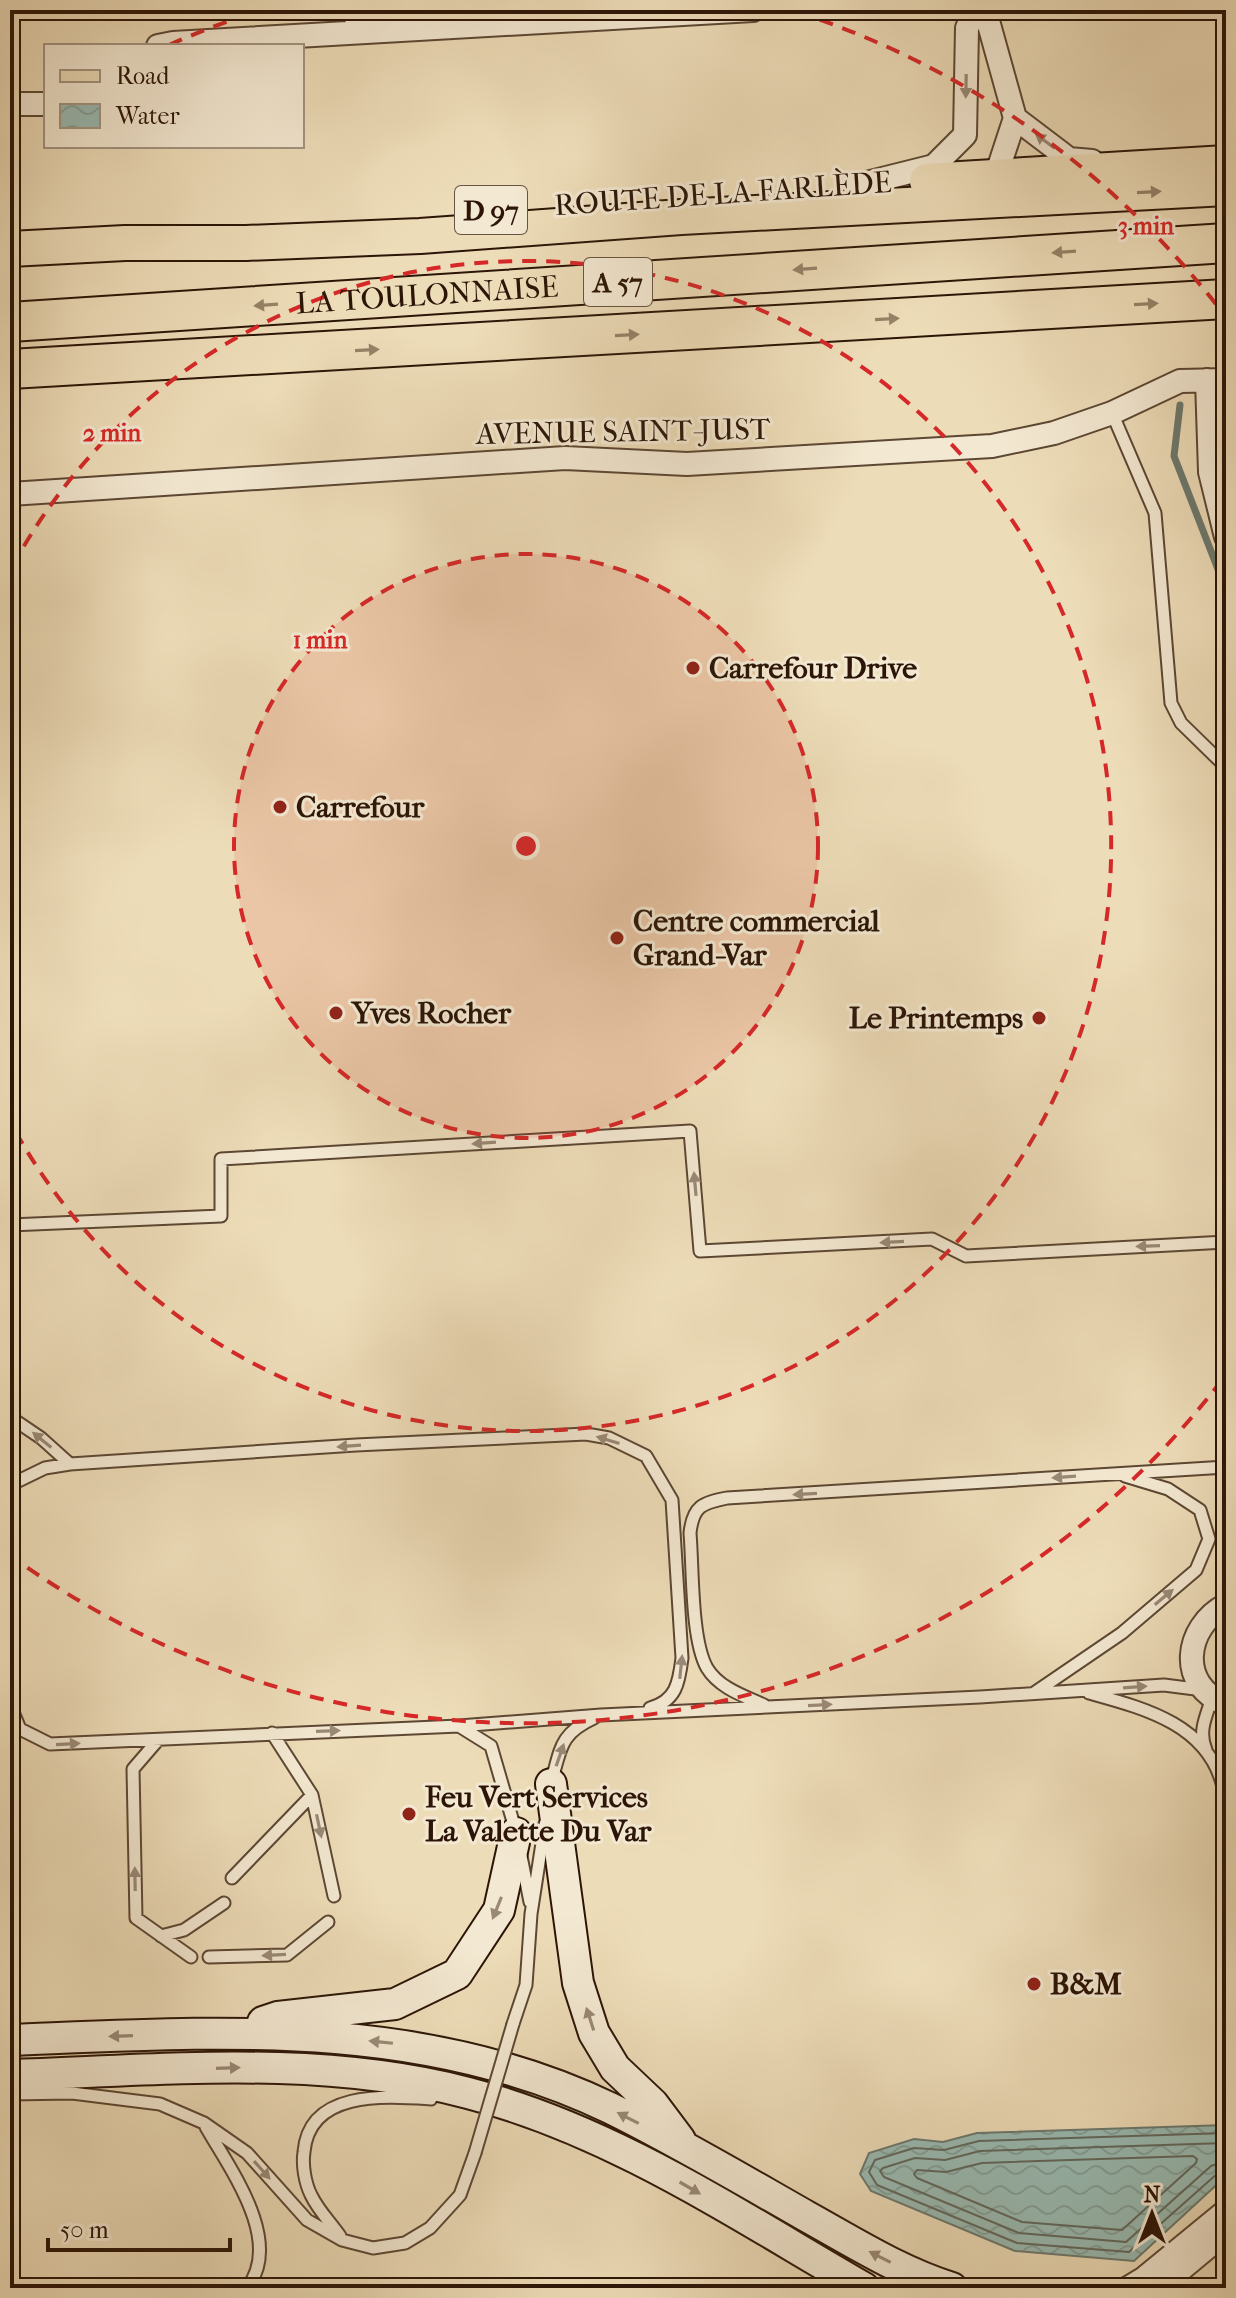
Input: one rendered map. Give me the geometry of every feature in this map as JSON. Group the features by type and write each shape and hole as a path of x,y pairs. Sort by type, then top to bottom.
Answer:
{"highway":[{"name":"LA TOULONNAISE","path":"10,322 1226,243"},
{"name":"LA TOULONNAISE","path":"10,369 1226,299"},
{"path":"10,379 152,363"}],"main road":[{"name":"ROUTE DE LA FARLÈDE","path":"10,249 420,236 681,217 988,184 1226,163"},
{"name":"ROUTE DE LA FARLÈDE","path":"125,243 612,200 858,185 1226,188"},
{"path":"551,1784 578,1983 594,2033 615,2068 653,2104 686,2148"},
{"path":"231,2032 278,2017 395,2004 457,1974 499,1910 516,1833"},
{"path":"10,2040 231,2032 322,2036 405,2045 466,2058 526,2075 606,2107 686,2148 849,2240 924,2279 952,2288"},
{"path":"10,2075 277,2067 413,2081 499,2102 609,2144 864,2288"}],"street":[{"path":"351,10 365,31"},
{"path":"168,44 753,10"},
{"path":"975,10 967,28 965,135 988,184"},
{"path":"985,10 1015,118 1069,159 1173,166"},
{"path":"10,104 44,104"},
{"path":"988,184 1015,118"},
{"path":"858,185 934,166 965,135"},
{"path":"1217,380 1210,472 1226,537"},
{"name":"AVENUE SAINT-JUST","path":"10,494 565,458 687,464 992,446 1054,433 1112,413 1180,381 1217,380"},
{"path":"1218,1701 1195,1676 1193,1643 1199,1627 1210,1614 1226,1605"},
{"path":"1128,2288 1226,2211"},
{"path":"1164,2288 1173,2276 1226,2232"}],"lane":[{"path":"1112,413 1155,513 1171,703 1181,723 1224,765 1226,804"},
{"path":"10,1225 221,1216 221,1159 690,1131 700,1251 932,1239 966,1256 1226,1242"},
{"path":"10,1417 41,1438 70,1464"},
{"path":"10,1485 45,1468 70,1464 356,1445 586,1434 609,1438 646,1456 672,1500 682,1658 679,1683 664,1704 630,1714"},
{"path":"768,1707 727,1688 708,1670 699,1645 690,1533 697,1509 710,1501 1226,1467"},
{"path":"1034,1694 1122,1633 1196,1570 1209,1539 1200,1510 1168,1489 1116,1473"},
{"path":"10,1705 20,1729 50,1744 459,1726 601,1715 1164,1685 1218,1701 1201,1729 1202,1740 1223,1787 1226,1830"},
{"path":"1081,1690 1148,1709 1181,1727 1209,1755"},
{"path":"10,2094 72,2093 160,2104 204,2123 247,2153 307,2220 342,2240 373,2248 405,2243 430,2228 460,2195 526,1985 531,1914 551,1784 561,1746 574,1728 601,1715"},
{"path":"459,1726 491,1746 516,1833 531,1914"},
{"path":"272,1733 312,1795 334,1896"},
{"path":"158,1740 133,1769 136,1918 191,1957"},
{"path":"232,1878 312,1795"},
{"path":"161,1936 184,1930 224,1903"},
{"path":"209,1957 287,1955 328,1922"},
{"path":"342,2240 311,2195 303,2163 305,2140 318,2118 334,2106 378,2097 499,2102"},
{"path":"204,2123 254,2212 258,2267 247,2288"}],"water":[{"path":"1226,2125 1226,2176 1134,2261 1015,2251 871,2191 860,2174 869,2153 914,2139 943,2142 977,2133"}],"waterway":[{"path":"1180,405 1174,456 1221,577 1220,677 1226,714"}],"place":[{"name":"Carrefour Drive","path":"693,668"},
{"name":"Carrefour","path":"280,807"},
{"name":"Centre commercial Grand-Var","path":"617,938"},
{"name":"Yves Rocher","path":"336,1013"},
{"name":"Le Printemps","path":"1039,1018"},
{"name":"Feu Vert Services La Valette Du Var","path":"409,1814"},
{"name":"B&M","path":"1034,1984"}]}
